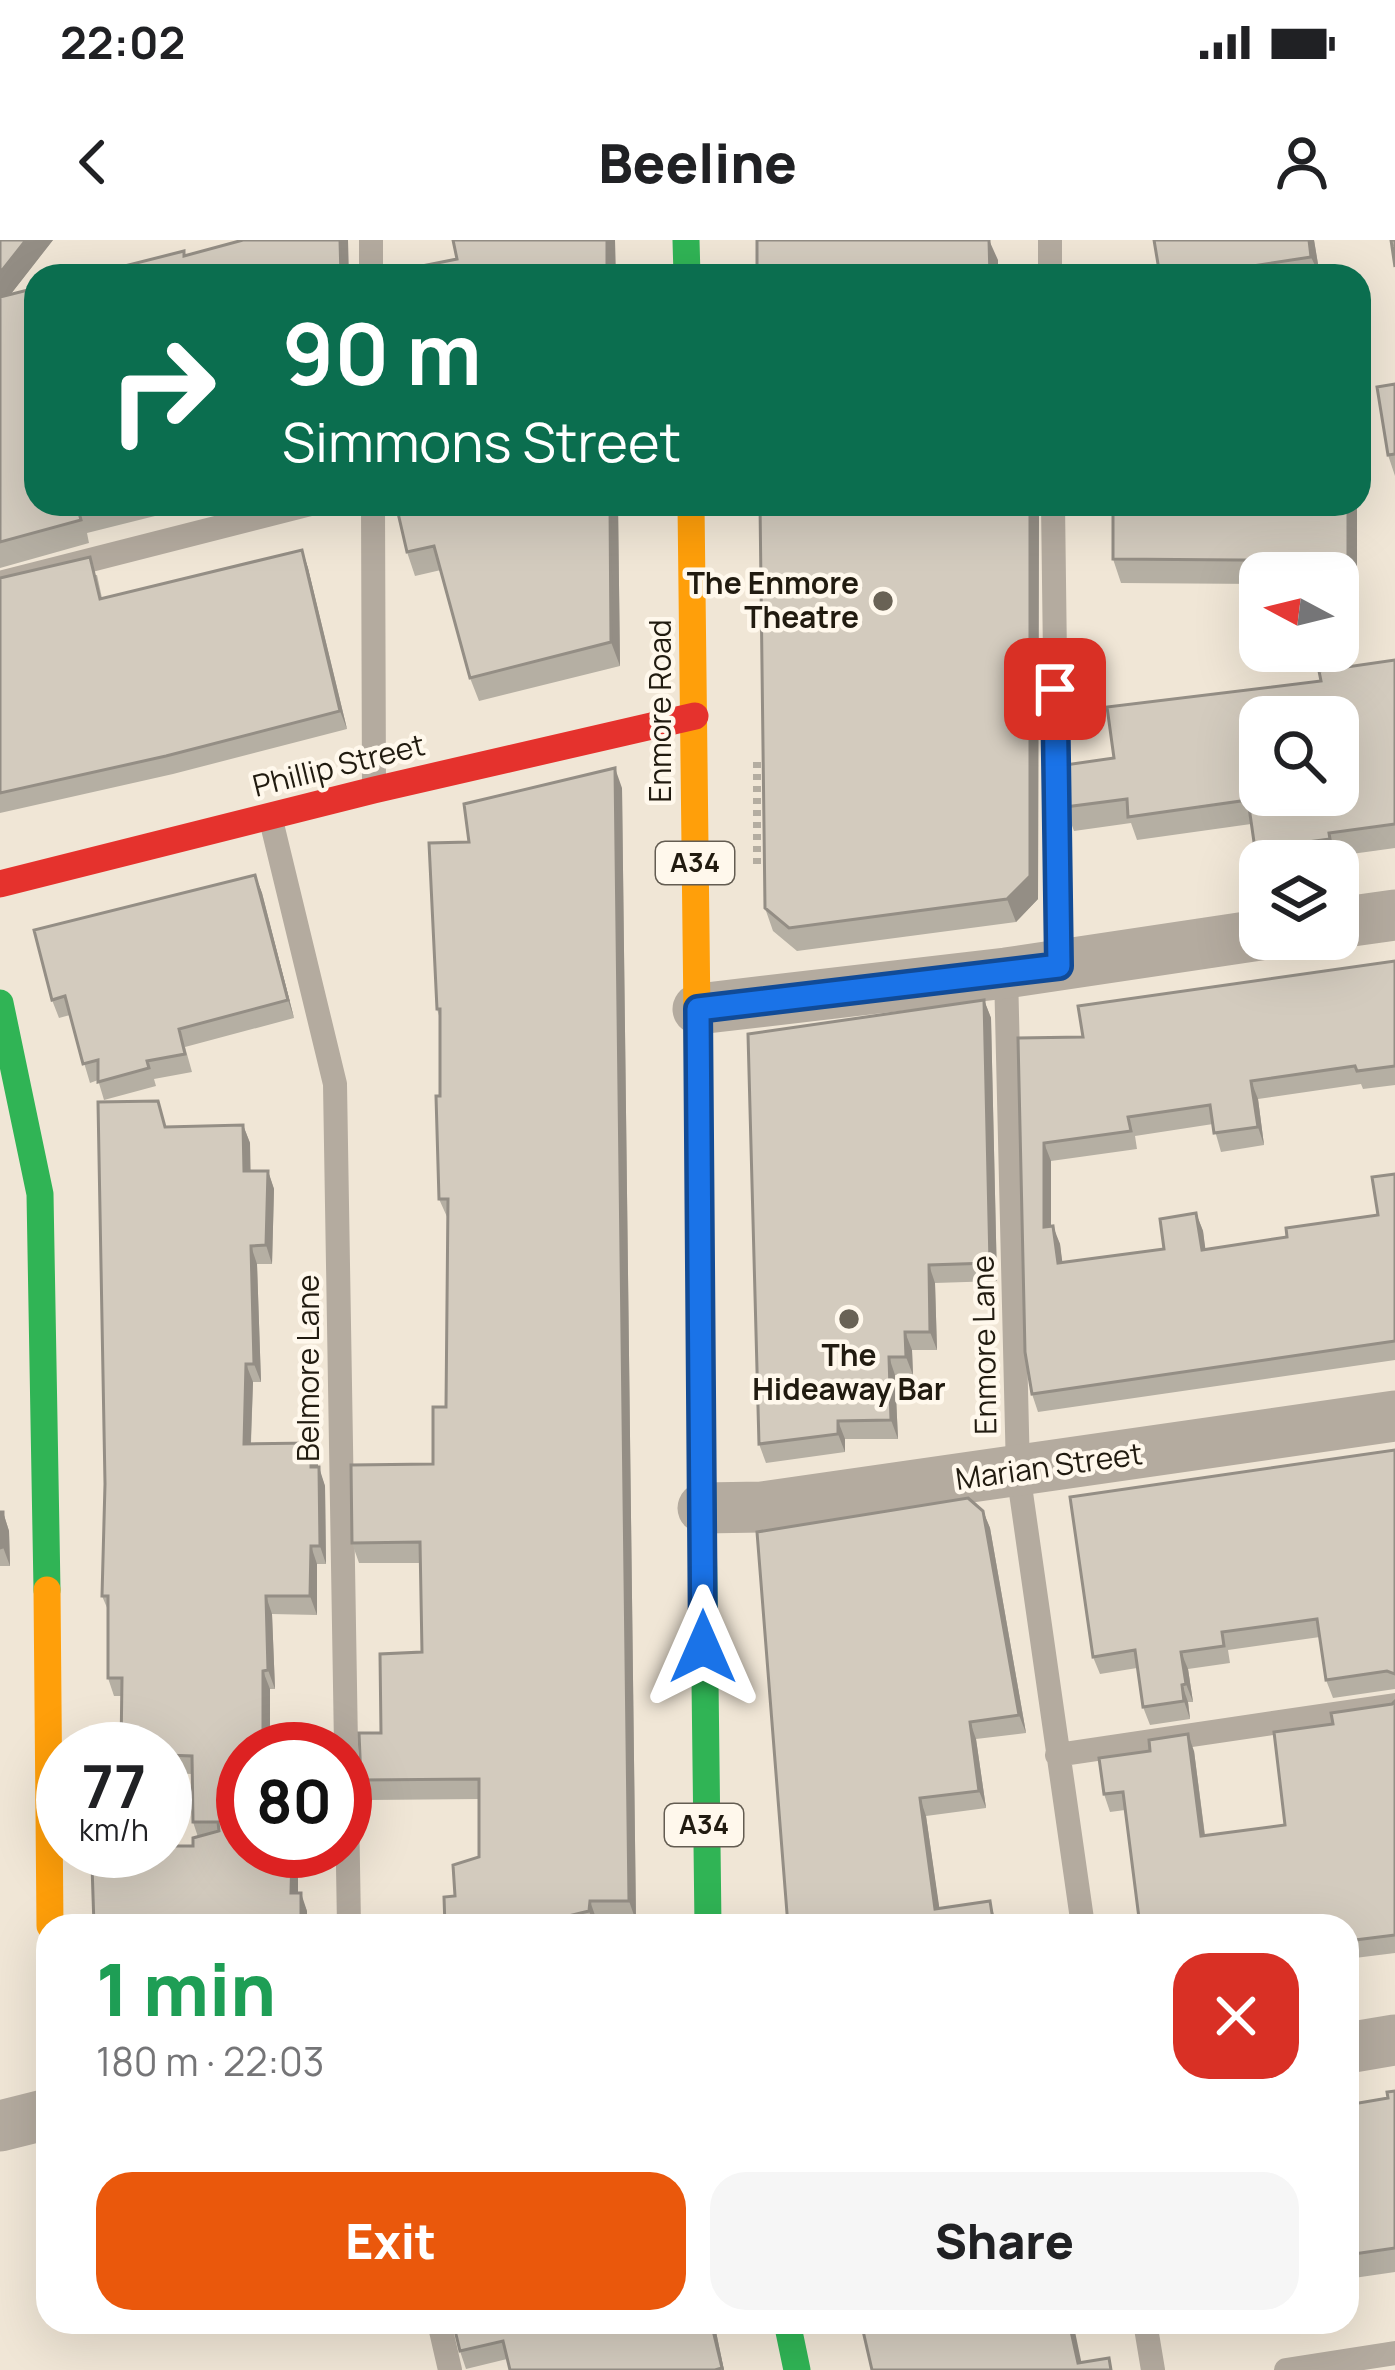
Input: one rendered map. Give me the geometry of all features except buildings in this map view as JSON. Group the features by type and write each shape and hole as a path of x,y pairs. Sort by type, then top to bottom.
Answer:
{"main road":[{"name":"Enmore Road","path":"692,516 708,1914"},
{"name":"Phillip Street","path":"0,884 695,716"},
{"path":"0,1003 40,1194 46,1348 50,1914"},
{"path":"790,2334 797,2370"}],"street":[{"path":"1359,920 1395,915"},
{"path":"698,1009 1006,974 1239,938"},
{"name":"Marian Street","path":"703,1508 762,1507 1395,1416"},
{"path":"1359,2046 1395,2040"},
{"path":"0,2126 36,2117"}],"lane":[{"path":"0,583 263,516"},
{"path":"373,516 374,790"},
{"path":"1053,516 1059,966"},
{"name":"Belmore Lane","path":"270,818 335,1084 349,1914"},
{"name":"Enmore Lane","path":"1006,974 1018,1472 1081,1914"},
{"path":"1057,1755 1395,1705"},
{"path":"443,2334 451,2370"},
{"path":"1147,2334 1153,2370"},
{"path":"1286,2370 1395,2353"}],"path":[{"path":"757,762 758,871"}],"traffic: fast":[{"path":"686,240 687,264"},
{"path":"0,1003 40,1194 47,1590"},
{"path":"699,1188 708,1914"},
{"path":"790,2334 797,2370"}],"traffic: slow":[{"path":"691,516 699,1188"},
{"path":"47,1590 50,1914"}],"traffic: jam":[{"path":"0,884 695,716"}],"place":[{"name":"The Enmore Theatre","path":"883,601"},
{"name":"The Hideaway Bar","path":"849,1319"}],"route":[{"path":"703,1647 698,1009 1059,966 1055,689"}]}
